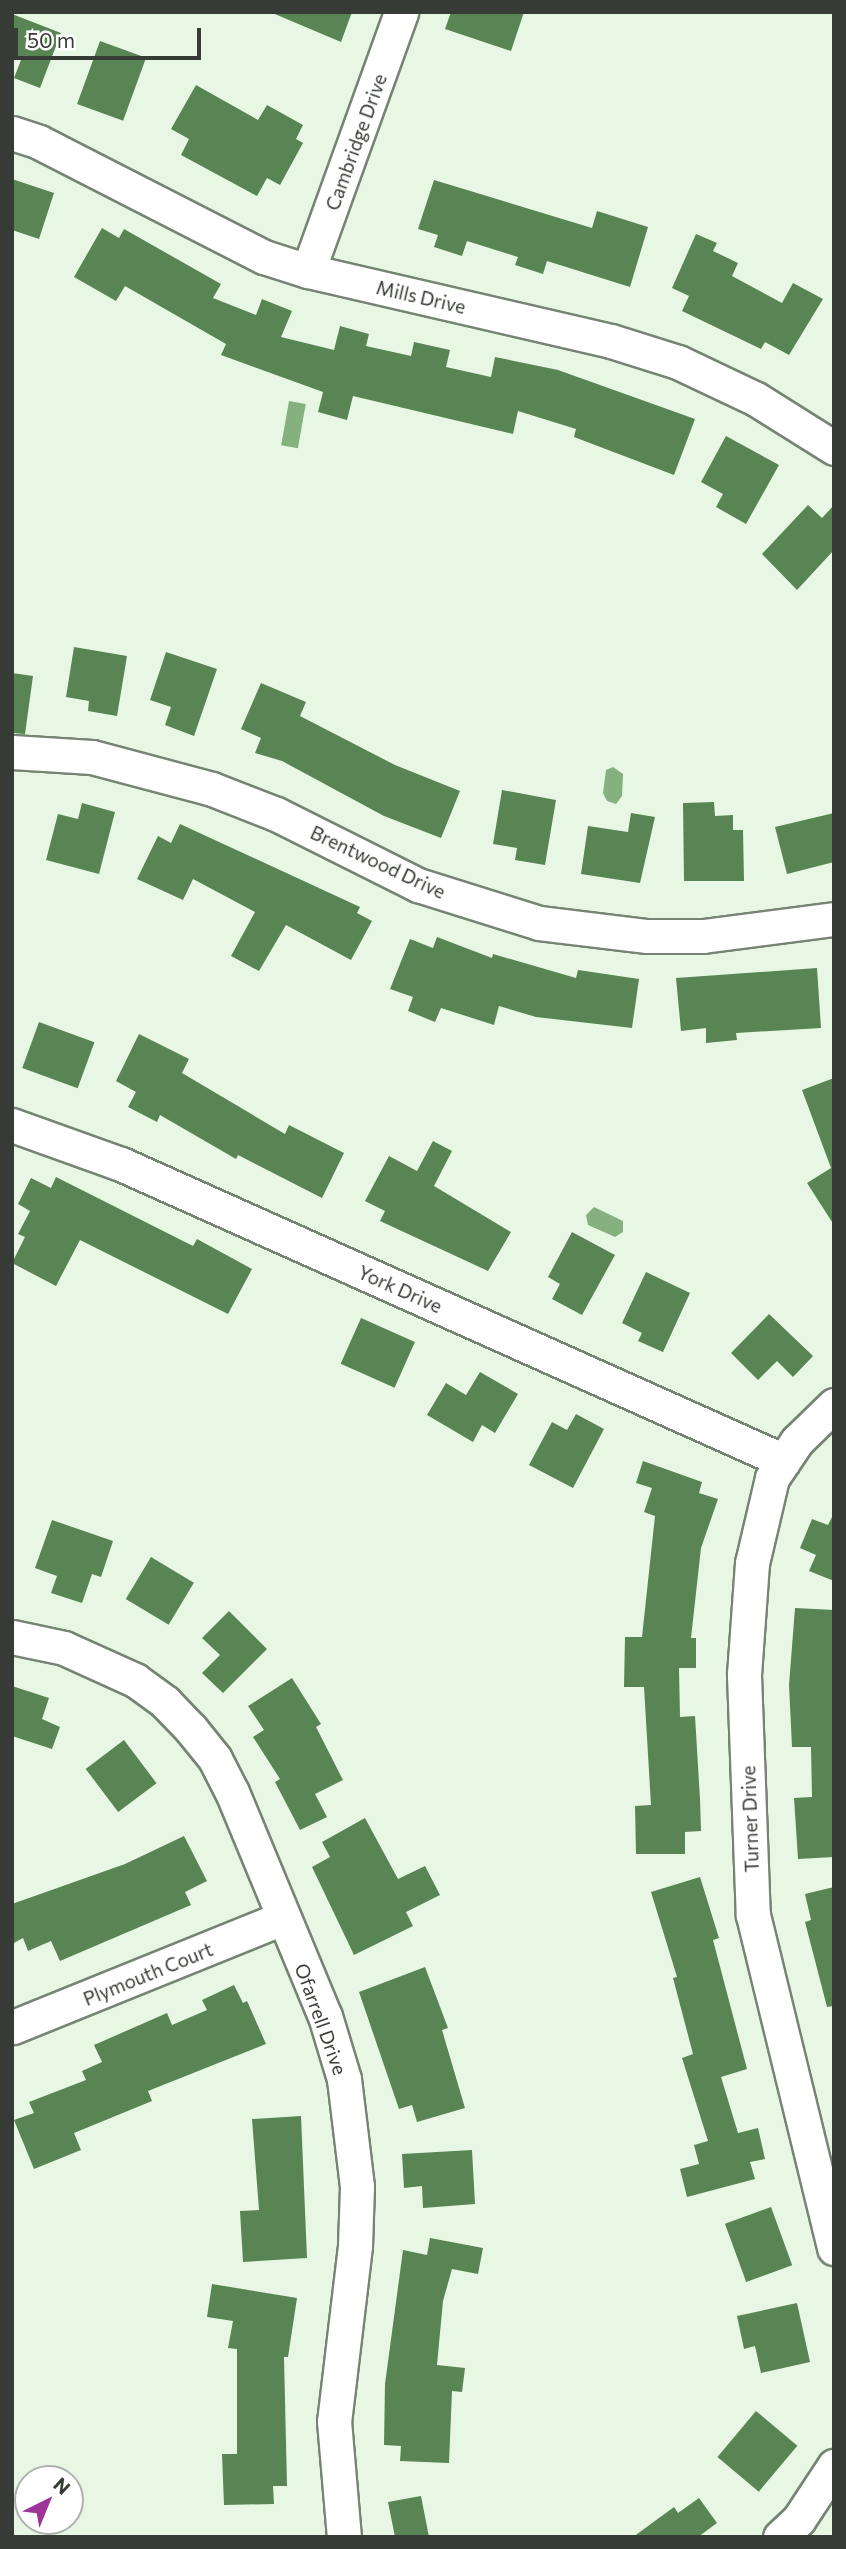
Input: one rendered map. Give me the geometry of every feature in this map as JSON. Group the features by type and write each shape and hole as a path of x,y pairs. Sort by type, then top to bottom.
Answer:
{"street":[{"name":"Cambridge Drive","path":"308,271 401,12"},
{"name":"Mills Drive","path":"12,133 112,178 223,239 308,271 611,341 678,362 756,399 834,448"},
{"name":"Brentwood Drive","path":"12,752 92,757 212,789 276,814 418,885 539,923 647,936 692,936 834,919"},
{"name":"York Drive","path":"12,1125 121,1164 784,1461"},
{"name":"Turner Drive","path":"834,1405 772,1478 757,1538 744,1675 753,1915 834,2248"},
{"name":"Ofarrell Drive","path":"12,1637 95,1660 165,1702 215,1759 325,2016 344,2079 352,2131 355,2246 334,2421 344,2537"},
{"name":"Plymouth Court","path":"13,2027 283,1918"},
{"path":"780,2537 799,2519 834,2466"}],"shaded area":[{"path":"289,401 306,404 298,448 281,445"},
{"path":"613,767 623,774 622,796 616,804 607,801 603,793 606,770"},
{"path":"594,1207 623,1221 623,1232 615,1237 588,1225 586,1215"}],"building":[{"path":"270,12 352,12 341,42"},
{"path":"451,12 524,12 511,51 445,29"},
{"path":"12,14 61,33 40,88 14,78 21,60 12,57"},
{"path":"100,41 146,58 123,121 77,104"},
{"path":"196,85 258,120 267,105 303,125 296,139 303,143 280,185 267,178 257,196 181,155 189,139 171,129"},
{"path":"12,179 54,193 39,239 12,230"},
{"path":"434,180 592,228 597,211 648,227 630,287 547,261 543,274 515,265 518,257 467,241 462,256 434,247 438,235 418,229"},
{"path":"102,228 119,238 124,229 221,284 213,298 256,315 262,299 292,311 281,337 334,350 340,326 369,334 366,346 411,356 414,342 450,350 446,367 491,377 495,357 558,370 695,419 674,475 574,437 576,429 518,411 513,434 353,396 347,420 318,412 323,392 221,355 226,344 125,286 116,301 74,277"},
{"path":"696,234 717,243 713,251 738,263 732,276 782,303 793,283 823,299 789,355 765,342 761,349 682,311 689,296 672,288"},
{"path":"726,436 779,465 746,524 716,507 723,494 701,482"},
{"path":"808,505 822,518 834,505 834,550 797,590 762,554"},
{"path":"74,647 127,656 117,716 88,711 89,701 66,697"},
{"path":"166,652 217,669 194,736 165,725 171,707 150,700"},
{"path":"12,673 33,676 25,734 12,733"},
{"path":"261,683 306,702 300,716 395,765 460,791 441,838 384,816 282,761 255,753 261,738 241,729"},
{"path":"502,790 556,800 545,865 515,860 517,848 493,844"},
{"path":"714,802 715,816 733,815 733,830 743,830 744,881 684,881 683,803"},
{"path":"82,803 115,812 99,874 46,860 58,814 78,819"},
{"path":"631,813 655,817 640,883 581,874 588,826 628,832"},
{"path":"834,813 834,862 787,874 775,827"},
{"path":"180,824 360,907 357,913 372,921 351,960 286,925 259,971 231,956 255,912 193,879 183,900 137,879 158,836 171,843"},
{"path":"437,937 492,958 493,954 576,978 578,970 639,979 632,1028 536,1017 499,1006 494,1025 441,1008 435,1022 408,1011 413,997 390,989 410,939 433,948"},
{"path":"817,968 821,1028 736,1033 737,1040 706,1043 706,1028 681,1031 676,978"},
{"path":"39,1022 94,1042 78,1088 22,1068"},
{"path":"139,1034 189,1059 182,1073 285,1134 289,1125 344,1153 322,1198 238,1155 236,1159 160,1115 157,1122 128,1107 136,1092 116,1081"},
{"path":"834,1078 834,1225 807,1183 831,1168 802,1090"},
{"path":"433,1141 452,1151 434,1186 511,1232 488,1271 380,1221 385,1211 365,1201 389,1156 417,1171"},
{"path":"56,1177 193,1246 197,1239 252,1269 228,1314 80,1240 56,1286 12,1263 25,1237 18,1234 30,1211 18,1204 31,1178 51,1188"},
{"path":"572,1232 615,1255 582,1315 552,1299 560,1284 548,1277"},
{"path":"646,1272 690,1293 663,1352 638,1341 642,1333 622,1323"},
{"path":"769,1314 813,1356 793,1377 777,1361 758,1380 731,1353"},
{"path":"361,1318 415,1342 395,1388 341,1364"},
{"path":"480,1372 518,1394 495,1433 482,1425 473,1442 427,1415 446,1383 466,1395"},
{"path":"576,1414 604,1429 573,1488 529,1465 552,1422 567,1430"},
{"path":"643,1461 702,1482 699,1493 718,1499 701,1548 691,1638 696,1638 696,1668 679,1668 680,1717 695,1716 700,1799 701,1831 685,1832 685,1854 636,1854 635,1806 651,1805 644,1687 624,1687 625,1637 642,1637 655,1516 644,1512 652,1488 636,1483"},
{"path":"834,1513 834,1581 809,1571 816,1555 800,1548 812,1519 828,1525"},
{"path":"52,1520 113,1541 101,1577 92,1574 82,1603 51,1593 57,1576 35,1568"},
{"path":"151,1557 194,1583 169,1625 126,1599"},
{"path":"795,1608 834,1610 834,1857 798,1859 794,1798 812,1797 811,1747 792,1747 789,1685"},
{"path":"229,1611 267,1649 223,1693 202,1673 220,1655 202,1638"},
{"path":"292,1678 321,1724 316,1727 343,1780 315,1794 327,1817 300,1830 275,1782 280,1779 253,1737 264,1730 248,1706"},
{"path":"12,1686 49,1698 42,1719 60,1727 52,1749 12,1736"},
{"path":"124,1740 156,1783 118,1812 86,1769"},
{"path":"365,1818 398,1879 425,1866 440,1895 406,1912 413,1926 354,1955 312,1867 330,1857 322,1842"},
{"path":"184,1836 207,1881 185,1892 191,1905 60,1961 51,1941 28,1951 23,1938 12,1944 12,1904 125,1864"},
{"path":"700,1877 719,1938 713,1940 747,2069 721,2077 738,2133 758,2128 765,2159 750,2162 755,2179 687,2197 680,2169 699,2164 694,2145 708,2141 682,2058 693,2054 673,1978 677,1977 651,1892"},
{"path":"834,1887 834,2006 827,2007 805,1922 811,1920 805,1894"},
{"path":"425,1967 448,2028 442,2030 465,2108 417,2122 412,2105 399,2109 359,1992"},
{"path":"234,1985 243,2003 247,2001 266,2044 148,2091 152,2101 74,2133 81,2150 34,2169 14,2120 34,2113 29,2102 86,2080 82,2071 102,2062 94,2045 167,2013 172,2025 207,2010 202,2000"},
{"path":"301,2116 307,2258 243,2262 240,2211 259,2210 252,2119"},
{"path":"472,2150 475,2204 423,2208 422,2186 404,2188 402,2154"},
{"path":"771,2207 792,2265 746,2282 725,2224"},
{"path":"430,2238 483,2248 478,2274 452,2269 443,2301 437,2365 465,2368 462,2392 452,2391 449,2463 400,2461 401,2446 384,2445 385,2384 403,2250 427,2255"},
{"path":"212,2284 297,2298 288,2357 284,2357 287,2486 273,2486 274,2504 224,2505 222,2454 237,2454 237,2349 228,2348 233,2321 207,2317"},
{"path":"797,2303 810,2362 761,2373 755,2346 744,2349 737,2316"},
{"path":"756,2411 797,2446 759,2492 717,2457"},
{"path":"421,2496 429,2537 395,2537 388,2502"},
{"path":"699,2498 717,2523 698,2537 633,2537 674,2507 678,2513"}]}
